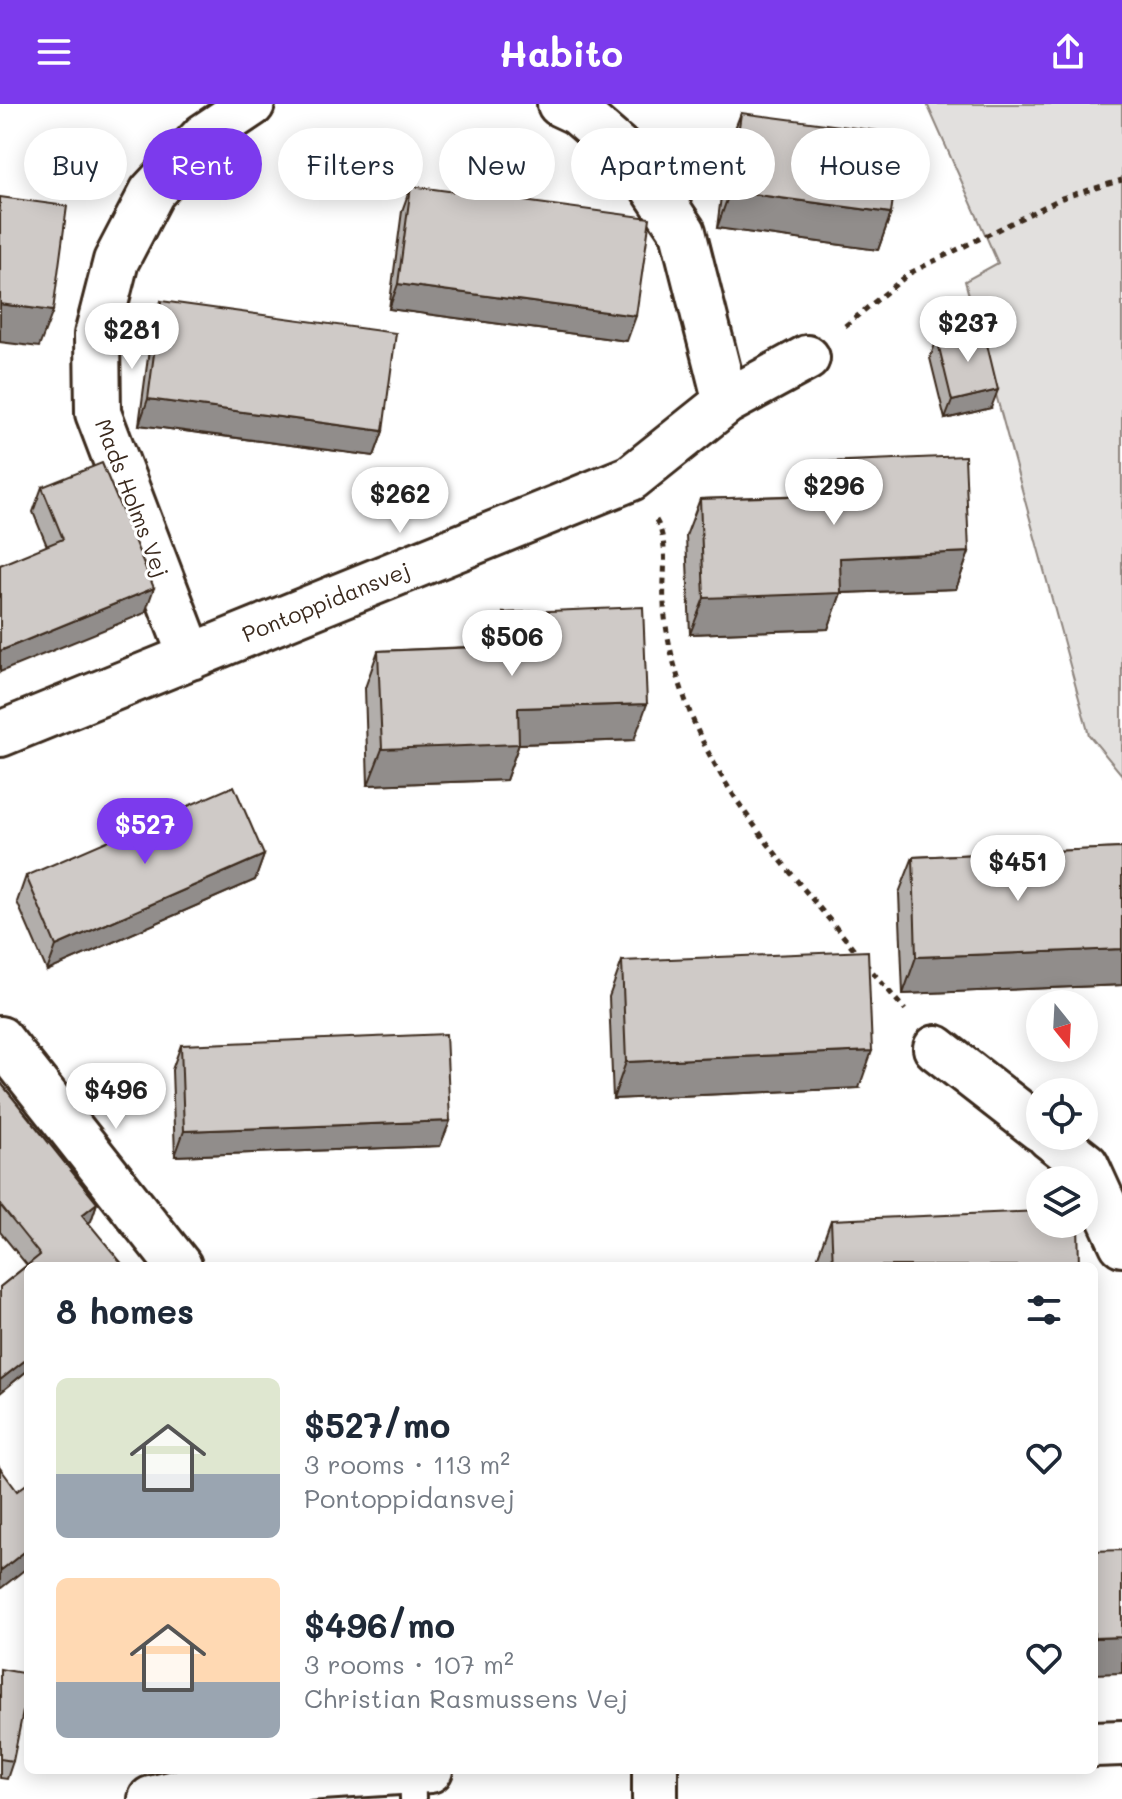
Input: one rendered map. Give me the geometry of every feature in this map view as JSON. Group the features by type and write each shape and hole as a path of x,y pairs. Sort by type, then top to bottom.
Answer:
{"street":[{"name":"Mads Holms Vej","path":"191,657 98,413 97,335 116,261 152,192 204,136 252,104"},
{"path":"560,104 577,112 638,165 683,232 726,402"},
{"name":"Pontoppidansvej","path":"0,734 631,478 726,402 807,358"},
{"path":"0,1039 176,1262"},
{"path":"936,1048 1026,1118"},
{"path":"1067,1150 1086,1165 1122,1244"},
{"path":"1098,1744 1122,1743"},
{"path":"151,1799 213,1784 366,1774"},
{"path":"655,1774 655,1799"}],"lane":[{"path":"412,1774 413,1799"}],"path":[{"path":"807,358 910,273 1062,198 1122,180"},
{"path":"631,478 663,533 664,606 685,699 724,779 785,866 936,1048"}],"shaded area":[{"path":"927,104 1122,104 1122,775 1089,735 965,281 998,263"}],"building":[{"path":"741,113 856,128 791,128 791,199 775,197 775,128 739,128"},
{"path":"423,188 439,190 439,200 516,200 650,218 636,316 398,284 409,200 423,200"},
{"path":"0,197 67,206 53,311 0,304"},
{"path":"796,200 893,200 891,213"},
{"path":"161,301 396,333 383,431 148,399"},
{"path":"983,328 998,390 952,401 937,339"},
{"path":"965,456 969,552 840,558 841,593 704,598 700,499 826,495 825,462"},
{"path":"102,463 154,588 0,651 0,565 63,539 42,487"},
{"path":"643,607 647,704 518,708 519,744 382,749 378,651 504,646 503,613"},
{"path":"234,786 264,855 56,946 26,876"},
{"path":"1122,848 1122,949 916,957 913,857"},
{"path":"868,951 872,1051 626,1062 622,961"},
{"path":"446,1034 450,1121 184,1131 181,1045"},
{"path":"0,1082 97,1203 82,1215 121,1262 31,1262 40,1255 0,1205"},
{"path":"1026,1212 1026,1238 1078,1238 1079,1262 833,1262 831,1220"},
{"path":"24,1268 24,1361 0,1380 0,1287"},
{"path":"0,1468 17,1491 24,1486 24,1552 0,1571"},
{"path":"1122,1550 1122,1637 1098,1638 1098,1551"},
{"path":"0,1669 24,1673 24,1707 13,1761 0,1759"}]}
